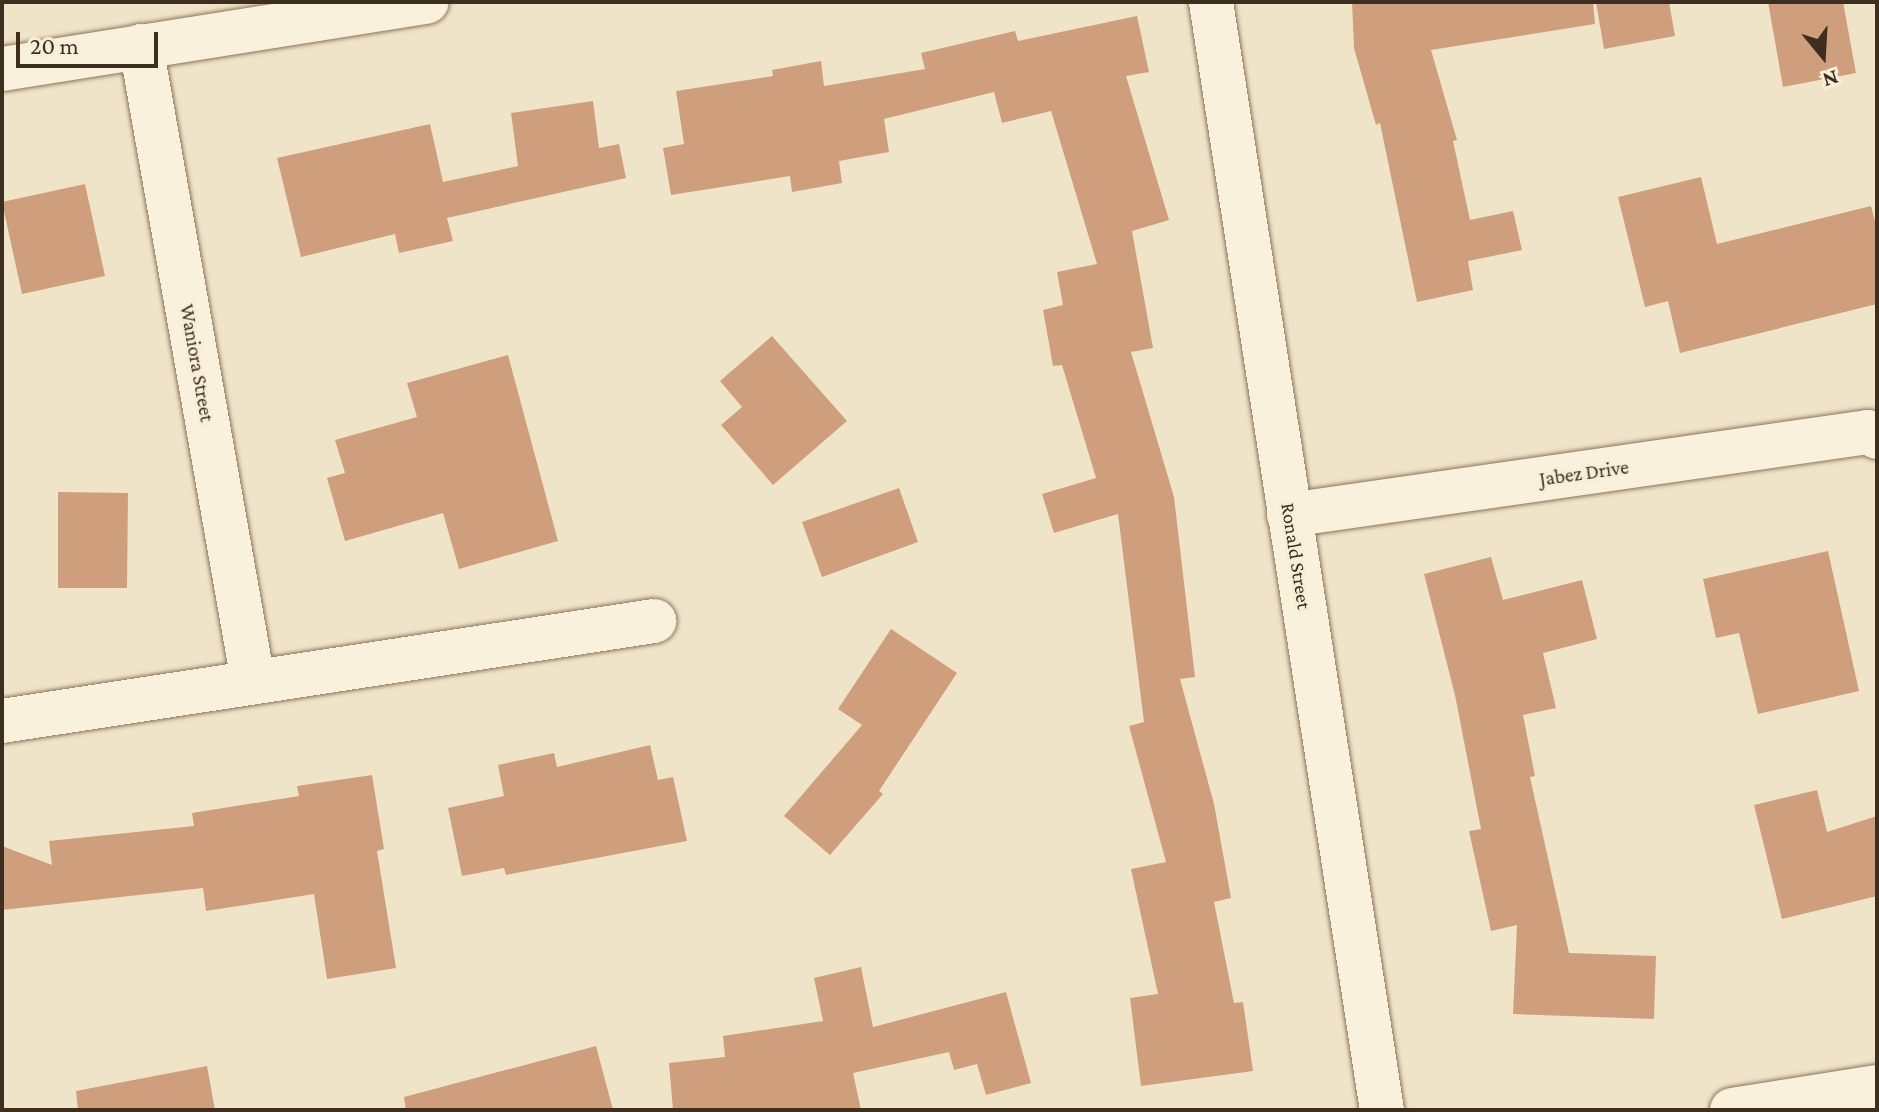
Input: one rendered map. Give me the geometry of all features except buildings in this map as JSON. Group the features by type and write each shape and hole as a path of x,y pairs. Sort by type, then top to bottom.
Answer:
{"street":[{"path":"2,69 427,2"},
{"name":"Ronald Street","path":"1211,2 1382,1110"},
{"name":"Waniora Street","path":"141,46 253,681"},
{"name":"Jabez Drive","path":"1289,515 1868,432 1877,437"},
{"path":"2,721 654,621"},
{"path":"1732,1110 1877,1087"}]}
